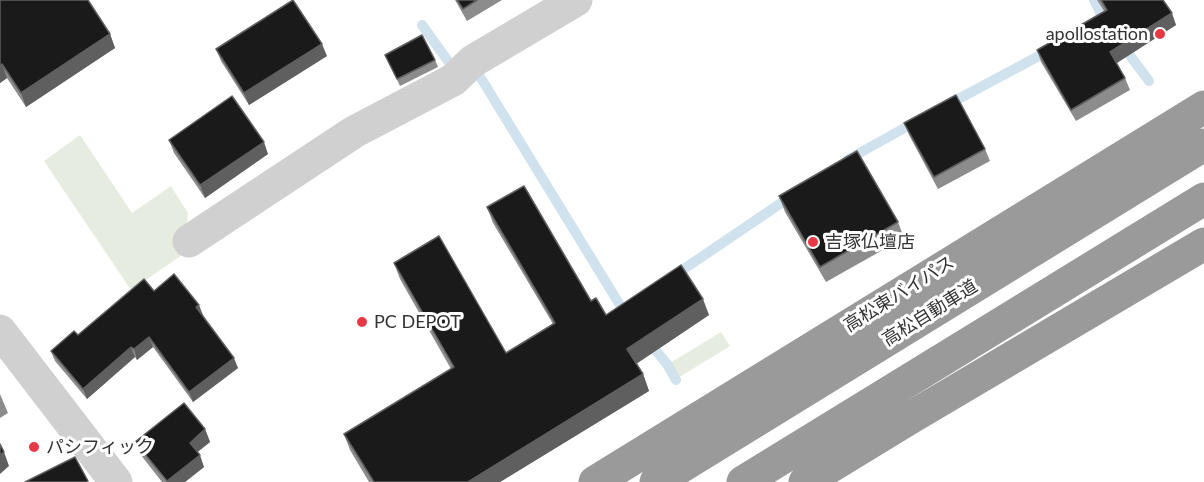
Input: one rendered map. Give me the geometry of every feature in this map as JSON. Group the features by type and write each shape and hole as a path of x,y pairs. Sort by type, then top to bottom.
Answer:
{"highway":[{"name":"高松東バイパス","path":"595,482 1204,107"},
{"name":"高松自動車道","path":"656,482 1204,145"},
{"path":"743,482 1204,199"},
{"path":"805,482 1204,244"}],"street":[{"path":"189,241 354,132 453,80 473,61 561,4"},
{"path":"0,332 116,482"}],"shaded area":[{"path":"80,135 132,213 171,186 188,213 185,253 131,290 44,161"},
{"path":"721,332 730,346 678,378 670,363"}],"building":[{"path":"0,0 88,0 110,34 21,93 2,64 0,66"},
{"path":"293,0 322,44 244,93 216,49"},
{"path":"457,0 477,0 463,9"},
{"path":"1101,0 1163,0 1172,13 1110,52 1125,78 1071,110 1037,50 1107,10"},
{"path":"422,35 435,60 397,79 385,55"},
{"path":"956,95 985,149 934,177 904,123"},
{"path":"232,96 264,142 200,185 169,140"},
{"path":"857,151 898,222 820,267 779,196"},
{"path":"524,186 591,301 596,298 606,315 681,265 703,299 627,349 643,374 468,482 374,482 344,434 454,367 394,263 439,236 506,353 555,323 487,207"},
{"path":"174,274 199,305 196,307 234,358 189,392 149,337 134,349 131,347 83,389 51,351 74,331 78,335 144,279 154,291"},
{"path":"184,403 205,429 190,443 200,455 167,481 135,442"},
{"path":"75,457 87,482 25,482"}],"waterway":[{"path":"1094,0 1107,26"},
{"path":"422,25 448,61"},
{"path":"1122,45 1149,81"},
{"path":"947,105 1052,49"},
{"path":"476,70 626,315"},
{"path":"847,160 917,121"},
{"path":"672,277 793,195"},
{"path":"648,341 667,364 676,380"}],"place":[{"name":"apollostation","path":"1160,34"},
{"name":"吉塚仏壇店","path":"813,242"},
{"name":"PC DEPOT","path":"362,322"},
{"name":"パシフィック","path":"34,447"}]}
